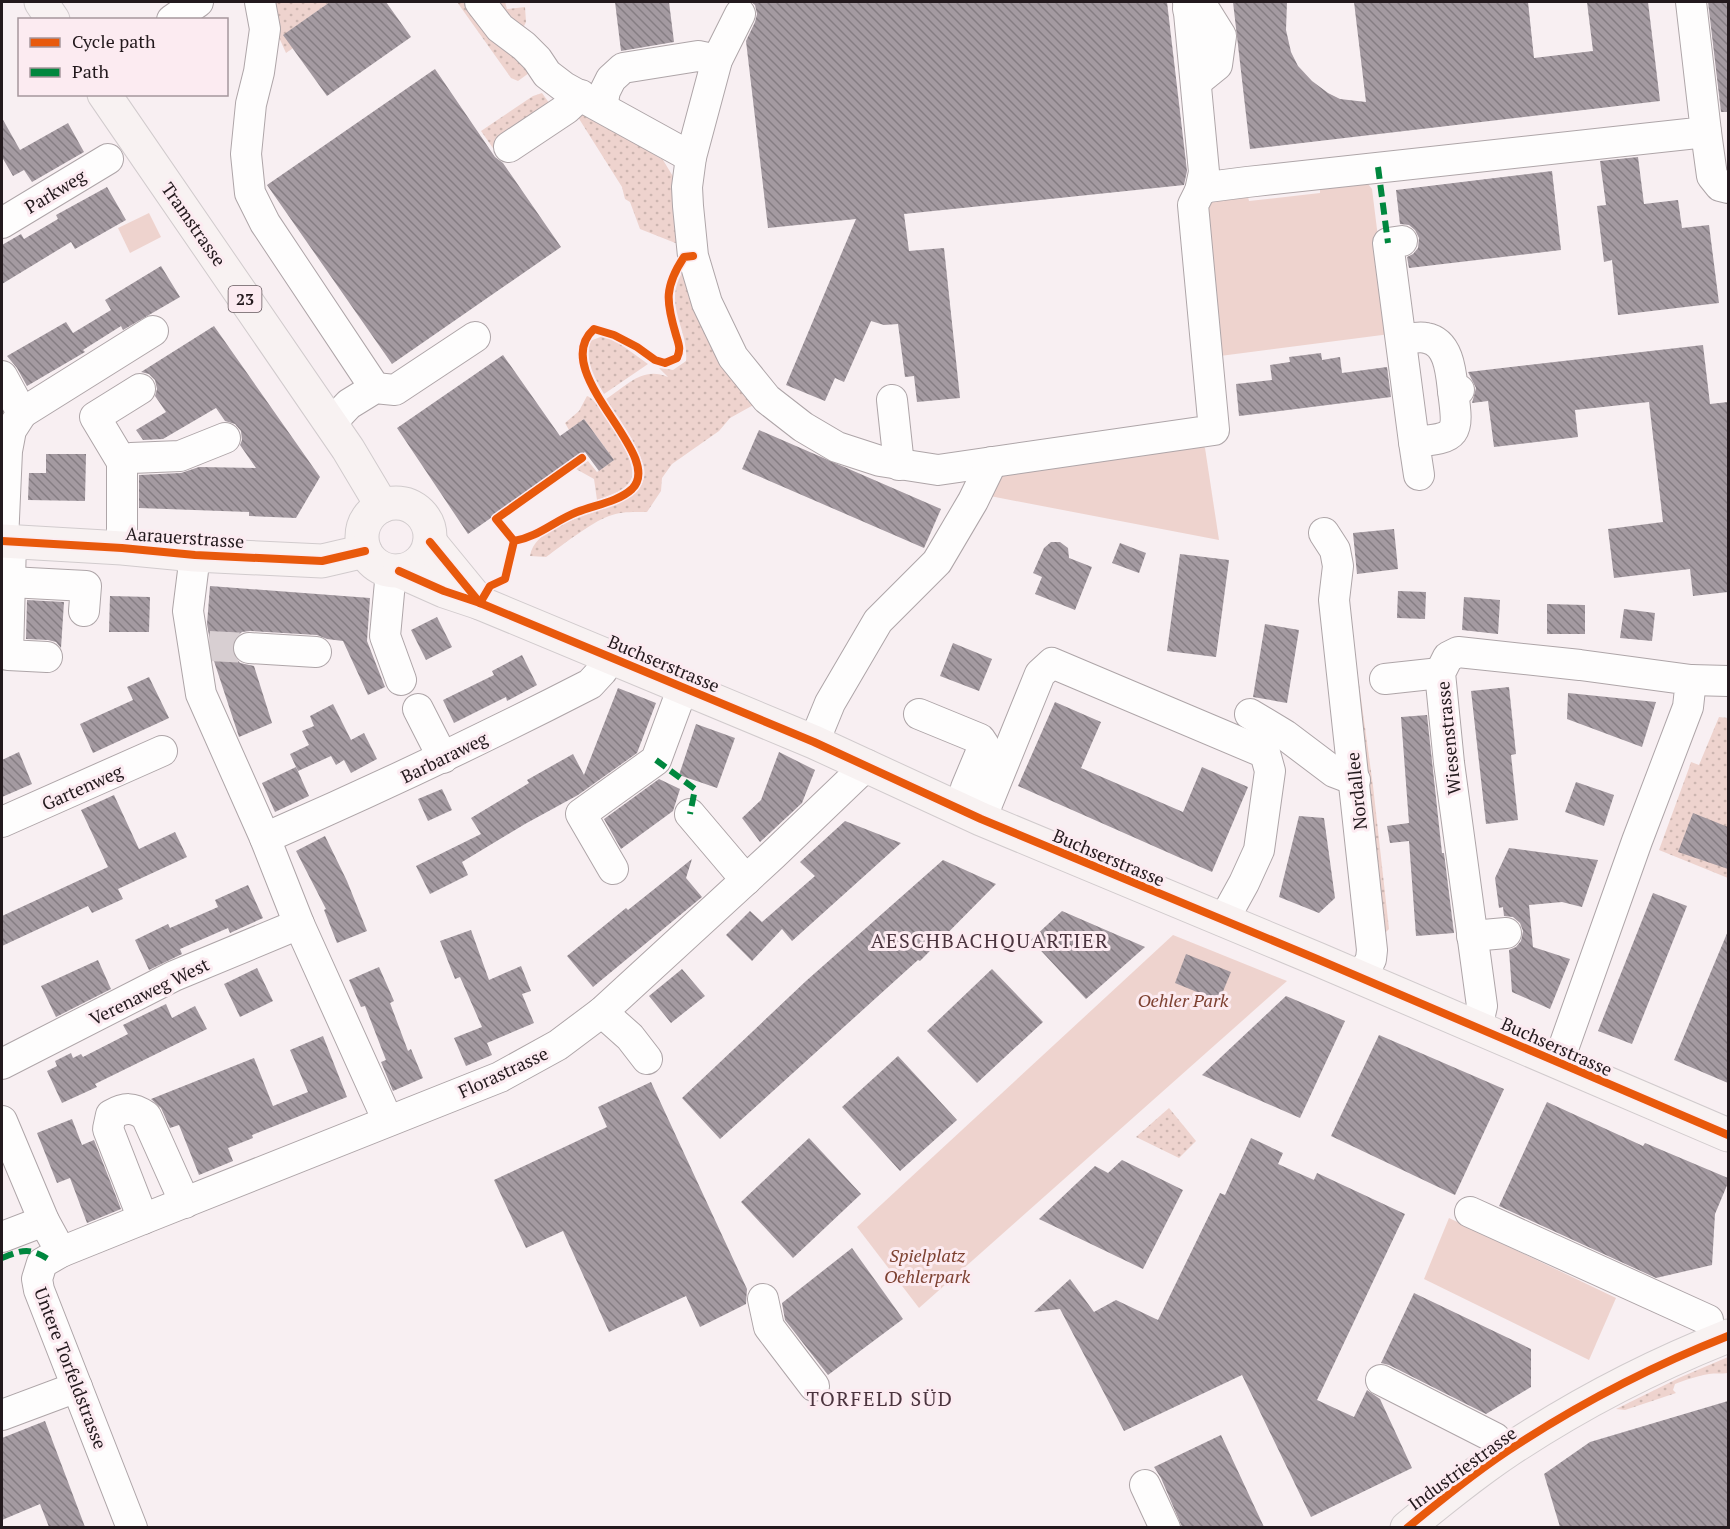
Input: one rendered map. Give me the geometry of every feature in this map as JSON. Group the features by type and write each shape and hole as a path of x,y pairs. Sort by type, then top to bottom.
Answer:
{"main road":[{"path":"42,2 53,18"},
{"name":"Tramstrasse","path":"105,96 330,424 382,506"},
{"path":"400,503 417,510 428,524 430,543 419,562 410,568 395,571 380,567 371,561 362,541 362,530 366,520 373,512 382,506 400,503"},
{"name":"Aarauerstrasse","path":"5,542 322,561 365,551"},
{"name":"Buchserstrasse","path":"430,543 480,603"},
{"name":"Buchserstrasse","path":"395,571 480,603 814,742 867,765 912,789 1728,1136"},
{"name":"Industriestrasse","path":"1407,1527 1508,1450 1718,1328"}],"street":[{"path":"175,18 198,2"},
{"path":"260,2 264,29 259,72 251,104 246,154 250,193 265,223 375,388"},
{"path":"480,2 501,28 531,52 547,74 564,87 691,157"},
{"path":"1691,2 1712,176 1720,186 1728,188"},
{"path":"740,14 717,60 691,157 687,188 693,256 707,303 733,357 767,399 803,427 837,447 880,461 938,470 1214,430 1192,205 1200,191 1204,172 1188,5"},
{"path":"509,147 566,109 591,101 605,91 612,79 623,68 698,56 717,60"},
{"path":"1200,191 1208,187 1265,180 1706,132"},
{"name":"Parkweg","path":"2,223 108,159"},
{"path":"1402,241 1388,243 1419,475"},
{"path":"17,422 153,331"},
{"path":"330,424 349,404 375,388 395,390 475,337"},
{"path":"1402,340 1423,337 1431,339 1441,347 1447,356 1456,390 1455,425 1449,436 1414,442"},
{"path":"2,376 17,422 7,451 5,542 9,582 8,655 47,657"},
{"path":"122,548 122,462 95,417 140,389"},
{"path":"892,400 898,465"},
{"path":"122,462 131,458 180,456 225,438"},
{"path":"814,742 830,703 878,621 938,562 973,501 992,462"},
{"path":"195,555 188,611 201,646 201,694 265,838 299,924 388,1121"},
{"path":"395,571 385,636 401,680"},
{"path":"9,582 86,586 84,611"},
{"name":"Nordallee","path":"1334,600 1372,950 1371,959 1361,979"},
{"path":"249,648 316,652"},
{"name":"Wiesenstrasse","path":"1477,1028 1482,1006 1449,763 1440,673 1448,657 1458,652 1580,664 1691,680 1728,681"},
{"name":"Barbaraweg","path":"265,838 443,758 590,684 611,657"},
{"path":"970,814 1040,674 1052,663 1152,703 1265,753 1270,771 1259,850 1244,884 1223,921"},
{"path":"1385,679 1440,673"},
{"path":"1558,1063 1637,841 1688,707 1691,680"},
{"path":"614,869 581,814 656,760 683,687"},
{"path":"418,709 443,758"},
{"path":"919,714 980,739 984,745 966,788 970,814"},
{"path":"1250,714 1286,735 1334,772 1355,780"},
{"name":"Gartenweg","path":"2,822 162,751"},
{"name":"Florastrasse","path":"61,1252 500,1077 558,1046 602,1012 746,880 803,843 867,765"},
{"path":"690,814 746,880"},
{"name":"Verenaweg West","path":"2,1064 174,976 299,924"},
{"path":"1472,936 1506,933"},
{"path":"602,1012 630,1037 647,1059"},
{"path":"143,1219 108,1129 111,1115 123,1108 135,1109 146,1116 178,1206"},
{"path":"3,1128 44,1221 61,1252"},
{"path":"143,1134 178,1206"},
{"path":"1470,1212 1718,1328"},
{"path":"2,1237 44,1221"},
{"name":"Untere Torfeldstrasse","path":"61,1252 42,1263 37,1279 132,1527"},
{"path":"763,1299 769,1327 814,1386"},
{"path":"1381,1380 1495,1438 1508,1450"},
{"path":"2,1415 77,1387"},
{"path":"1145,1485 1165,1527"}],"green space":[{"path":"278,2 330,2 284,35 293,48 286,53 277,33 273,4"},
{"path":"457,2 465,2 483,29 522,60 529,73 518,81 511,78"},
{"path":"498,2 505,2 507,9 525,7 526,22 522,30 514,23"},
{"path":"542,93 552,107 495,151 481,131 533,96"},
{"path":"584,111 663,160 674,178 683,246 640,229 630,202 625,199 622,187 576,114"},
{"path":"1365,180 1372,189 1390,334 1220,356 1202,202 1247,193 1249,201 1320,193 1320,185"},
{"path":"149,213 161,237 130,253 118,228"},
{"path":"688,271 757,403 730,418 719,431 672,464 662,478 661,491 647,512 614,514 585,529 546,557 530,556 538,540 553,529 633,494 643,481 643,464 640,455 627,430 606,399 643,375 659,374 668,377 659,368 673,370 686,361 686,349 675,296 682,273"},
{"path":"603,336 616,341 648,364 604,394 594,375 589,355 590,341"},
{"path":"587,396 601,408 609,419 624,445 632,469 632,477 626,486 618,492 597,500 594,479 576,469 588,461 597,472 614,460 584,419 569,430 565,423 579,411"},
{"path":"1201,444 1205,448 1219,540 990,496 1001,473"},
{"path":"1347,596 1373,786 1389,929 1383,935"},
{"path":"1719,717 1728,718 1728,878 1659,850 1691,762 1699,765"},
{"name":"Oehler Park","path":"1173,935 1287,981 919,1308 857,1227"},
{"path":"1169,1108 1196,1141 1179,1158 1136,1137"},
{"path":"1449,1218 1616,1298 1589,1360 1424,1279"},
{"path":"1728,1357 1728,1373 1709,1374 1687,1380 1675,1384 1673,1390 1676,1393 1625,1410 1616,1409 1681,1377"}],"building":[{"path":"330,2 386,2 411,37 327,96 283,35"},
{"path":"615,2 669,2 674,42 621,51"},
{"path":"751,2 1167,2 1187,171 1184,185 904,214 909,251 944,248 960,398 917,402 914,376 905,377 898,324 884,325 871,321 844,382 835,378 825,401 786,385 856,219 768,228 746,41 757,14 755,5"},
{"path":"1233,2 1287,2 1286,30 1291,52 1298,66 1328,93 1340,99 1366,102 1354,2 1528,2 1534,58 1593,51 1587,2 1648,2 1660,101 1250,149"},
{"path":"1708,2 1728,2 1728,112 1721,112"},
{"path":"435,69 495,157 503,163 561,247 392,364 267,185"},
{"path":"2,118 20,150 68,123 84,152 32,182 24,170 13,176 2,157"},
{"path":"1638,157 1644,204 1678,200 1682,228 1709,225 1719,303 1618,315 1612,260 1604,262 1597,206 1606,205 1600,161"},
{"path":"1552,171 1561,250 1409,268 1407,257 1418,248 1419,238 1409,225 1400,224 1396,190"},
{"path":"107,187 126,220 75,249 71,242 2,284 2,245 21,234 24,239 58,219 56,215"},
{"path":"161,266 180,297 123,330 121,326 83,350 85,352 27,386 7,356 66,322 73,333 111,310 105,300"},
{"path":"214,326 320,477 296,518 249,516 249,512 139,508 139,475 181,473 199,467 256,468 240,445 241,431 235,424 225,421 216,408 163,439 143,440 136,430 166,412 155,396 157,389 155,380 149,374 141,372"},
{"path":"1703,345 1710,404 1728,402 1728,592 1693,596 1690,569 1614,578 1608,529 1663,522 1649,402 1575,410 1578,437 1494,447 1488,401 1472,403 1476,388 1468,372"},
{"path":"1321,353 1322,360 1340,357 1342,373 1387,367 1391,397 1239,416 1236,384 1272,380 1270,365 1290,362 1289,357"},
{"path":"503,355 560,436 584,419 614,460 599,471 585,452 468,534 397,428"},
{"path":"759,430 941,509 924,548 742,469"},
{"path":"46,454 86,454 85,501 28,500 29,473 46,473"},
{"path":"1394,529 1398,569 1357,574 1353,533"},
{"path":"1051,542 1060,542 1068,548 1069,558 1092,567 1075,610 1035,594 1042,577 1033,573 1044,548"},
{"path":"1120,543 1146,553 1139,573 1112,563"},
{"path":"1180,554 1229,560 1216,657 1167,651"},
{"path":"210,586 370,598 367,641 385,687 368,695 343,641 317,635 242,632 234,639 233,655 240,663 254,666 272,723 239,737 213,658 207,624"},
{"path":"1398,591 1426,592 1425,619 1397,618"},
{"path":"110,596 150,597 149,632 109,632"},
{"path":"1464,597 1500,600 1498,634 1462,630"},
{"path":"27,600 64,602 61,648 56,642 26,639"},
{"path":"1547,604 1585,605 1585,634 1547,634"},
{"path":"1624,609 1655,613 1652,641 1620,638"},
{"path":"437,617 452,647 426,660 411,630"},
{"path":"1265,624 1299,630 1287,703 1253,697"},
{"path":"953,643 992,659 979,691 940,676"},
{"path":"522,655 537,685 507,701 506,697 454,723 443,700 494,675 492,671"},
{"path":"149,677 169,718 93,753 80,724 133,700 127,687"},
{"path":"1509,687 1516,754 1511,755 1518,820 1486,824 1471,691"},
{"path":"618,688 656,703 637,753 578,795 462,862 468,875 430,894 416,866 481,834 471,818 529,783 527,780 573,754 584,775"},
{"path":"1568,693 1656,702 1642,747 1567,719"},
{"path":"1055,702 1101,722 1081,768 1183,812 1202,767 1248,787 1212,872 1018,786"},
{"path":"333,704 351,740 364,733 377,759 351,773 344,760 336,765 331,756 298,771 290,754 309,745 302,731 314,726 310,716"},
{"path":"1427,715 1442,853 1444,853 1454,933 1416,936 1409,841 1390,843 1387,826 1409,823 1401,717"},
{"path":"696,724 735,738 717,788 679,775"},
{"path":"19,752 32,784 2,797 2,760"},
{"path":"779,752 815,770 802,803 760,842 742,818 761,800"},
{"path":"296,767 309,796 275,812 262,783"},
{"path":"659,779 680,789 673,811 621,849 604,819"},
{"path":"1576,782 1614,795 1604,826 1565,812"},
{"path":"442,789 452,810 428,821 418,799"},
{"path":"114,795 139,849 175,832 187,857 118,889 123,899 92,913 88,906 2,946 2,916 108,867 81,810"},
{"path":"1693,813 1728,827 1728,869 1678,852"},
{"path":"1299,816 1324,818 1335,898 1319,913 1279,897"},
{"path":"845,821 901,843 792,941 782,929 752,961 726,935 750,911 762,922 815,876 800,862"},
{"path":"325,836 347,881 367,931 337,943 324,910 326,909 296,851"},
{"path":"1509,848 1598,860 1582,907 1562,902 1529,905 1533,947 1570,959 1550,1009 1512,992 1509,950 1521,941 1523,931 1520,923 1513,917 1504,916 1503,907 1499,908 1495,878"},
{"path":"692,859 686,878 702,897 593,987 567,956"},
{"path":"943,860 996,884 920,961 918,960 720,1139 682,1098 806,981"},
{"path":"248,885 263,918 230,933 228,928 180,949 182,954 149,970 135,940 168,924 170,928 218,907 215,900"},
{"path":"1653,893 1687,906 1632,1044 1598,1031"},
{"path":"1062,911 1145,947 1086,999 1031,940"},
{"path":"471,930 489,980 521,966 531,991 522,994 534,1023 487,1043 492,1055 466,1066 454,1038 482,1027 460,977 455,979 440,941"},
{"path":"1728,931 1728,1083 1674,1060"},
{"path":"1186,954 1231,972 1219,1001 1175,983"},
{"path":"98,960 111,989 56,1017 41,986"},
{"path":"379,967 394,1001 390,1003 408,1051 411,1049 423,1078 393,1091 381,1062 386,1060 365,1006 361,1007 349,980"},
{"path":"257,968 273,1001 240,1017 224,984"},
{"path":"682,969 705,996 671,1023 649,996"},
{"path":"992,969 1043,1022 977,1083 927,1031"},
{"path":"1286,996 1345,1021 1300,1118 1202,1075"},
{"path":"166,1004 172,1018 195,1006 207,1029 95,1084 97,1087 62,1103 47,1071 57,1066 55,1061 71,1053 73,1058 81,1054 83,1057 128,1034 123,1025"},
{"path":"1379,1035 1504,1089 1455,1195 1331,1136"},
{"path":"323,1036 347,1097 252,1135 253,1138 228,1148 233,1161 199,1175 179,1125 170,1128 161,1108 151,1099 254,1058 273,1106 308,1092 290,1050"},
{"path":"898,1056 957,1120 900,1171 842,1107"},
{"path":"651,1082 747,1289 746,1304 700,1327 686,1296 609,1332 563,1231 526,1248 494,1180 607,1127 598,1107"},
{"path":"1547,1102 1643,1146 1645,1143 1728,1178 1715,1214 1712,1265 1656,1278 1499,1206"},
{"path":"72,1119 82,1145 94,1140 121,1209 87,1223 70,1178 57,1183 37,1133"},
{"path":"809,1138 861,1194 793,1258 741,1202"},
{"path":"1251,1138 1283,1153 1278,1164 1314,1180 1317,1173 1405,1214 1317,1400 1354,1417 1367,1390 1380,1399 1412,1468 1311,1517 1242,1375 1124,1431 1060,1309 1034,1312 1070,1279 1094,1312 1116,1300 1158,1320 1220,1193 1225,1195"},
{"path":"1122,1160 1183,1190 1143,1269 1039,1219 1095,1166 1108,1173"},
{"path":"852,1248 903,1319 828,1375 785,1320 782,1303"},
{"path":"1414,1293 1531,1349 1531,1387 1486,1414 1381,1363"},
{"path":"1728,1401 1728,1527 1560,1527 1544,1474 1590,1442"},
{"path":"45,1421 85,1527 49,1527 40,1504 2,1520 2,1438"},
{"path":"1221,1435 1264,1527 1182,1527 1154,1467"}],"tunnel":[{"path":"209,646 249,648"}],"marked path":[{"path":"1378,167 1388,243"},
{"path":"656,760 695,789 690,814"},
{"path":"2,1258 30,1251 48,1259"}],"cycle path":[{"path":"480,603 490,586 505,579 514,541 531,536 577,512 620,497 632,489 638,474 634,456 594,390 585,367 583,347 594,329 614,335 655,360 665,363 677,358 679,347 670,313 670,286 684,257 693,256"},
{"path":"514,541 496,519 582,458"},
{"path":"2,541 195,555 322,561 365,551"},
{"path":"430,542 480,603"},
{"path":"399,571 814,742 981,819 1317,959 1728,1135"},
{"path":"1407,1528 1509,1450 1561,1417 1643,1373 1728,1336"}],"district":[{"name":"AESCHBACHQUARTIER","path":"990,940"},
{"name":"TORFELD SÜD","path":"880,1398"}],"park label":[{"name":"Spielplatz Oehlerpark","path":"927,1265"}]}
